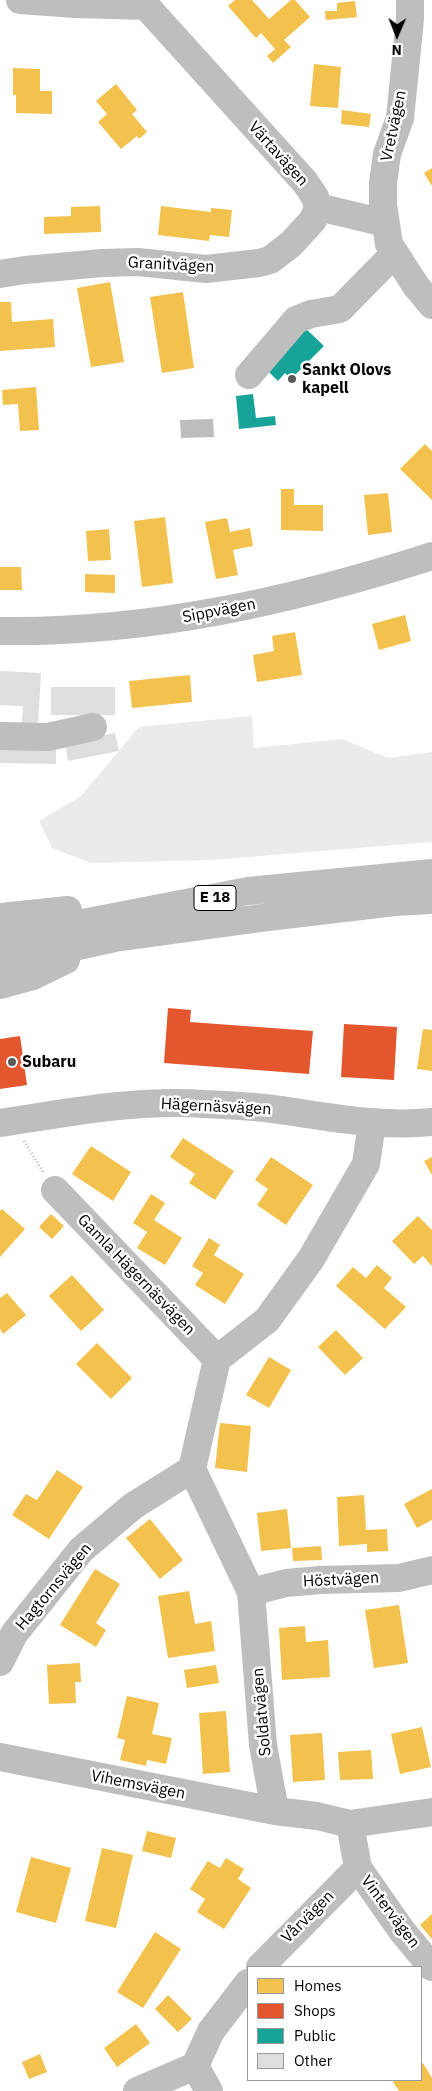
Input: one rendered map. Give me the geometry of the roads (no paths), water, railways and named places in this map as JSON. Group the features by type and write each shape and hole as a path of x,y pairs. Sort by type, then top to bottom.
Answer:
{"main road":[{"path":"20,0 75,4 146,3"},
{"name":"Vretvägen","path":"386,223 383,184 387,154 400,118 410,19 410,0"},
{"name":"Värtavägen","path":"146,3 304,182 315,197 318,207"},
{"path":"318,207 386,223 389,244 416,286 432,305"},
{"name":"Granitvägen","path":"0,274 102,262 138,262 206,269 258,263 270,260 290,244 313,220 318,207"},
{"path":"249,374 296,320 311,314 340,309 395,253"},
{"name":"Sippvägen","path":"0,631 46,632 102,629 219,612 306,592 432,556"},
{"path":"0,736 48,737 93,727"},
{"name":"E 18","path":"0,939 248,891 432,873"},
{"path":"0,917 248,891"},
{"name":"E 18","path":"0,963 115,938 260,918 394,902 432,900"},
{"path":"0,984 33,976 115,938"},
{"name":"Hägernäsvägen","path":"7,1122 124,1105 202,1103 263,1108 372,1124 432,1122"},
{"path":"192,1469 217,1359 267,1320 311,1259 366,1164 372,1124"},
{"name":"Gamla Hägernäsvägen","path":"55,1190 217,1359"},
{"name":"Soldatvägen","path":"192,1469 251,1592 264,1745 276,1811"},
{"name":"Hagtornsvägen","path":"0,1662 14,1634 81,1550 133,1506 192,1469"},
{"name":"Höstvägen","path":"251,1592 286,1583 399,1578 432,1570"},
{"name":"Vihemsvägen","path":"0,1757 276,1811"},
{"path":"276,1811 317,1816 350,1824 432,1812"},
{"name":"Vintervägen","path":"350,1824 358,1868 402,1931 432,1966"},
{"name":"Vårvägen","path":"261,1966 358,1868"},
{"path":"136,2091 195,2066 211,2031 247,1984"},
{"path":"195,2066 209,2091"}],"place":[{"name":"Sankt Olovs kapell","path":"292,379"},
{"name":"Subaru","path":"12,1062"}]}
